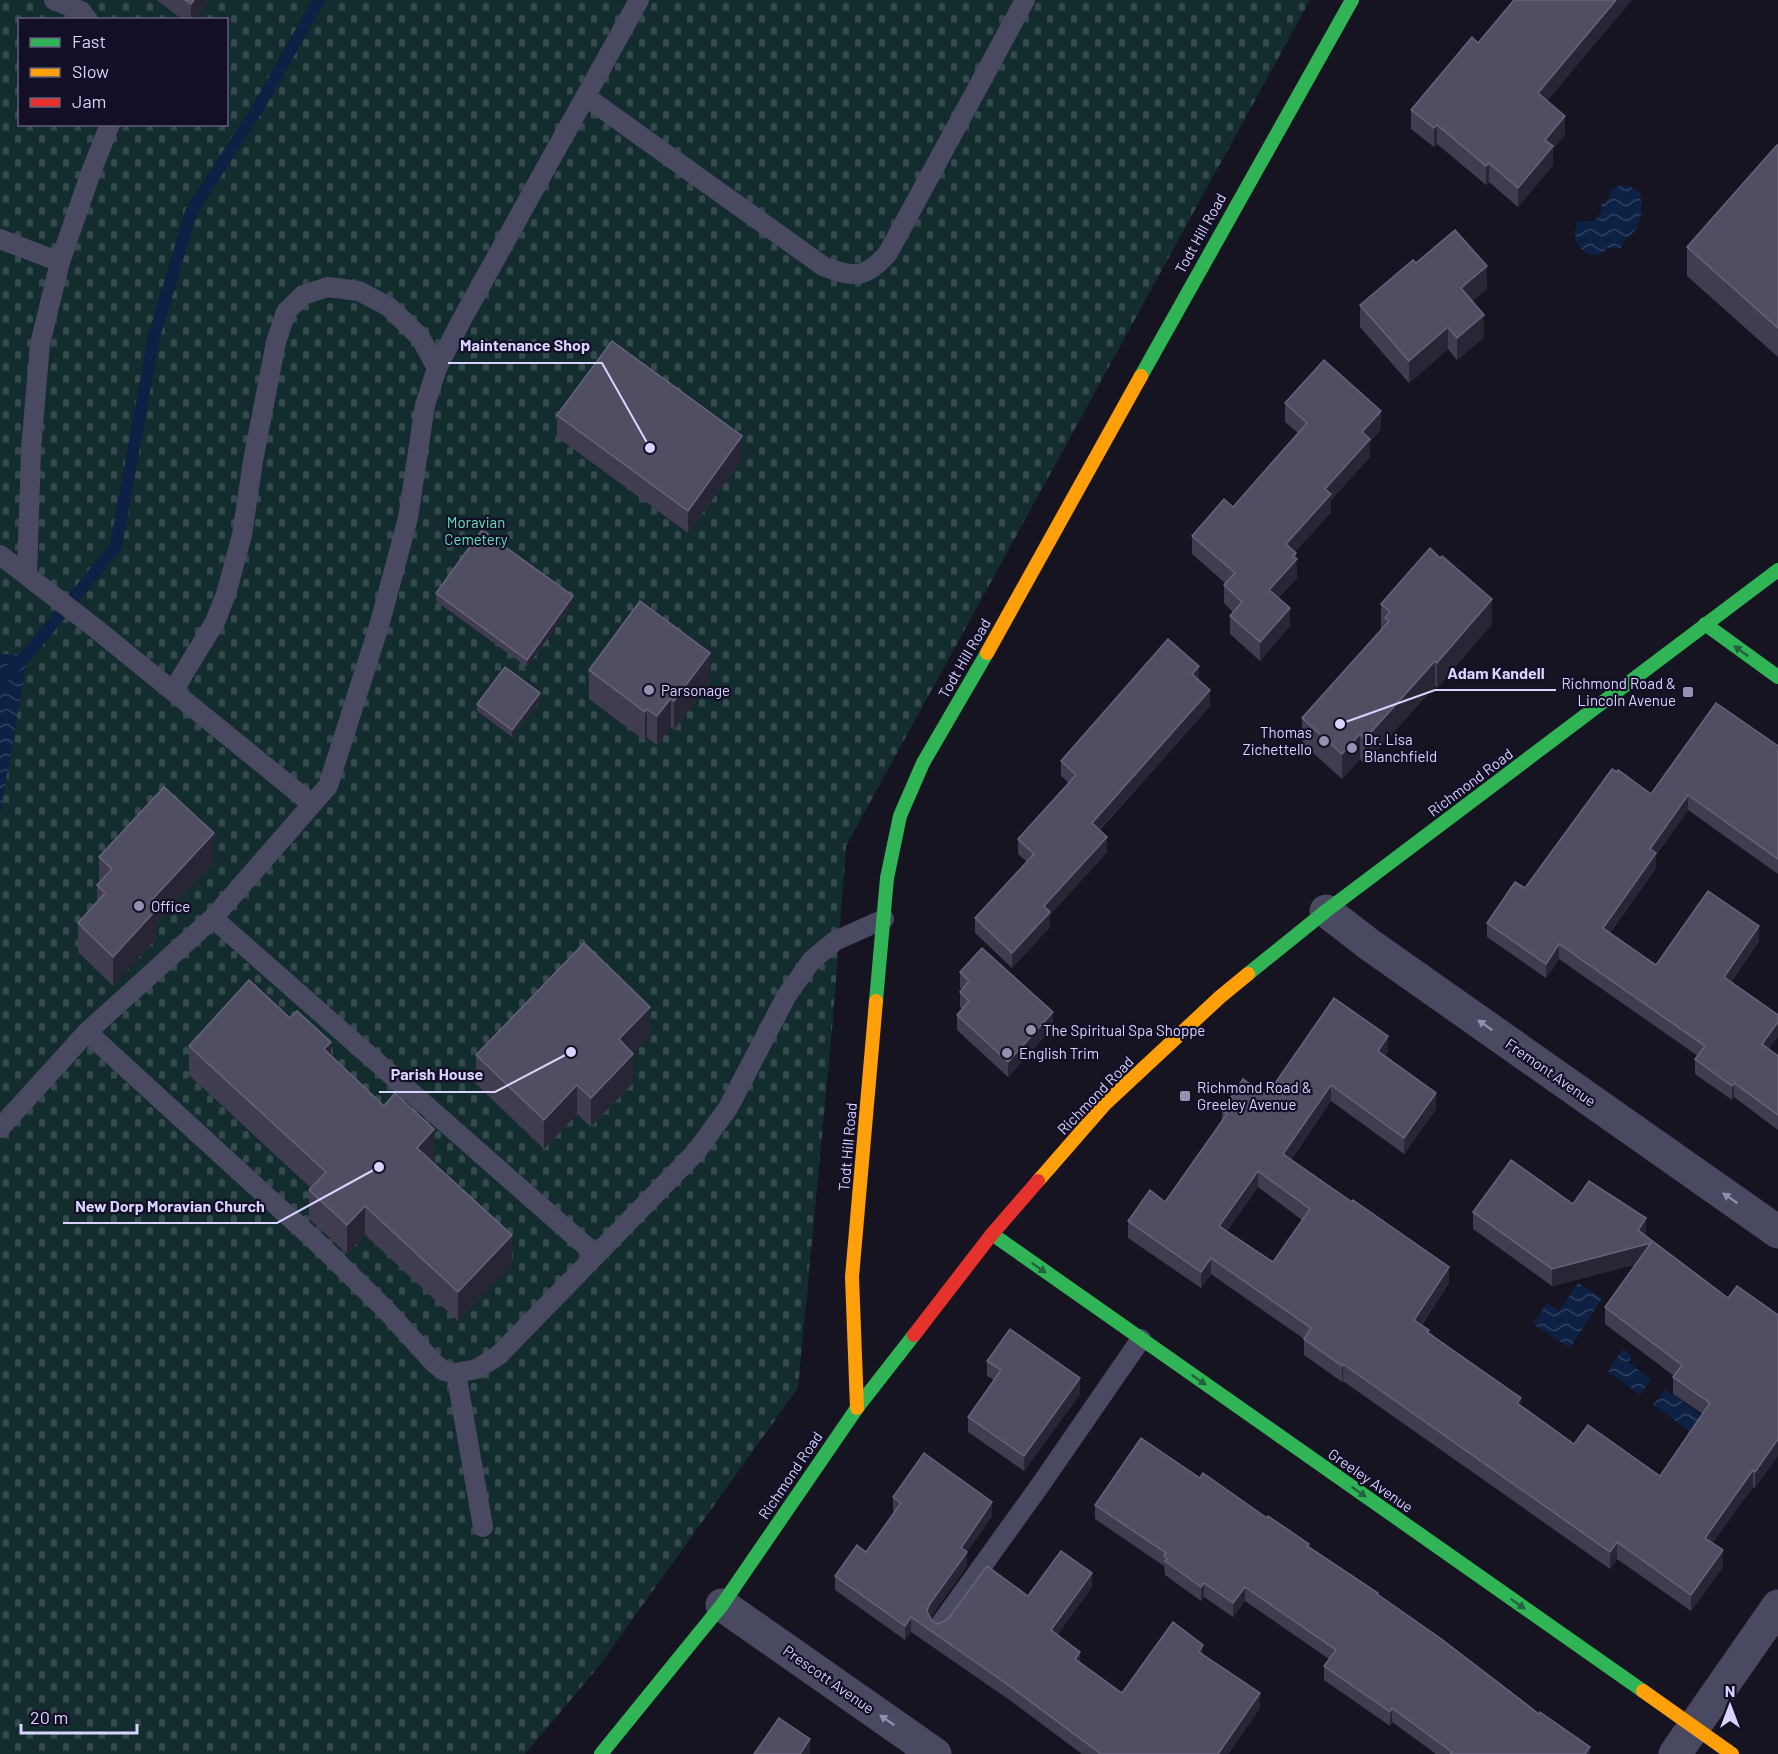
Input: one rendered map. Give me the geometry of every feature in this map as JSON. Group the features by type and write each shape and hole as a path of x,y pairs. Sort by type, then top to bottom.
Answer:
{"street":[{"name":"Todt Hill Road","path":"857,1408 852,1277 888,878 900,816 923,763 980,666 1234,207 1352,0"},
{"name":"Richmond Road","path":"601,1754 722,1605 857,1408 992,1234 1106,1103 1220,997 1326,911 1778,570"},
{"path":"1705,624 1778,677"},
{"name":"Fremont Avenue","path":"1326,911 1370,945 1778,1232"},
{"name":"Greeley Avenue","path":"992,1234 1732,1754"},
{"name":"Prescott Avenue","path":"722,1605 935,1754"},
{"path":"1675,1754 1778,1606"}],"lane":[{"path":"54,0 81,11 86,18"},
{"path":"0,1128 87,1032 213,918 328,786 343,733 380,626 408,518 425,405 437,368 639,0"},
{"path":"586,97 823,266 844,274 861,274 876,267 888,253 1025,0"},
{"path":"27,576 31,449 40,344 60,262 109,126"},
{"path":"0,238 60,262"},
{"path":"173,692 215,622 226,594 243,536 253,461 276,342 286,312 303,295 328,287 360,291 389,307 420,337 437,368"},
{"path":"0,555 95,627 312,804"},
{"path":"213,918 596,1256"},
{"path":"87,1032 321,1246 386,1310 434,1364 444,1371 456,1373 477,1369 499,1355 696,1152 728,1108 787,994 812,960 835,941 884,919"},
{"path":"939,1626 1141,1339"},
{"path":"456,1373 483,1527"}],"green space":[{"name":"Moravian Cemetery","path":"0,0 1310,0 846,846 833,1019 798,1388 599,1666 525,1754 0,1754"}],"water":[{"path":"1628,185 1640,193 1641,211 1637,228 1621,248 1607,248 1600,255 1593,255 1582,250 1575,234 1578,221 1594,221 1602,211 1601,204 1605,203 1613,189"},
{"path":"0,654 28,654 0,815"},
{"path":"1578,1283 1602,1298 1570,1348 1533,1324 1547,1303 1559,1311"},
{"path":"1623,1349 1632,1356 1628,1362 1651,1379 1640,1395 1608,1371"},
{"path":"1665,1389 1705,1418 1694,1434 1653,1405"}],"building":[{"path":"1514,0 1616,0 1538,93 1565,116 1545,140 1553,146 1518,188 1489,163 1486,166 1437,125 1434,128 1411,110 1472,37 1478,43"},
{"path":"1778,145 1778,328 1687,247"},
{"path":"1455,230 1487,266 1461,288 1484,315 1457,338 1448,327 1409,361 1360,305 1413,260 1416,263"},
{"path":"612,341 742,436 688,511 557,415"},
{"path":"1324,360 1381,411 1362,432 1370,439 1325,489 1331,494 1286,544 1296,553 1293,557 1297,559 1269,590 1290,608 1260,642 1230,616 1242,602 1224,585 1235,573 1192,536 1224,499 1233,507 1307,423 1285,403"},
{"path":"482,530 573,596 527,660 436,593"},
{"path":"1430,548 1492,599 1437,663 1435,661 1365,739 1360,734 1342,754 1302,718 1389,621 1385,618 1390,612 1381,604"},
{"path":"640,601 710,653 674,701 671,698 657,716 647,709 645,712 589,670"},
{"path":"1168,639 1199,666 1192,674 1210,690 1092,823 1107,837 1044,906 1050,912 1012,953 975,918 1034,854 1018,839 1076,775 1061,761"},
{"path":"505,667 540,693 512,730 477,704"},
{"path":"1716,703 1778,746 1778,859 1688,795 1650,849 1656,853 1603,928 1656,965 1708,891 1759,926 1724,977 1778,1015 1778,1022 1762,1044 1778,1056 1778,1115 1734,1083 1732,1086 1695,1059 1705,1046 1559,944 1546,964 1487,923 1515,882 1525,888 1612,769 1617,772 1618,770 1651,794"},
{"name":"Office","path":"164,787 214,833 149,903 156,910 113,957 78,923 105,893 97,885 112,869 99,857"},
{"path":"584,943 650,1007 619,1039 633,1054 591,1098 577,1085 544,1120 476,1055"},
{"path":"982,948 1053,1012 1008,1062 957,1015 969,1001 960,992 969,981 960,972"},
{"path":"249,980 290,1018 297,1011 331,1042 324,1049 384,1106 395,1093 434,1129 417,1148 512,1235 458,1292 365,1206 347,1225 309,1190 326,1172 189,1046"},
{"path":"1334,998 1388,1036 1378,1051 1436,1093 1404,1138 1331,1085 1283,1154 1449,1267 1414,1320 1429,1330 1427,1332 1521,1398 1517,1403 1574,1444 1588,1425 1660,1476 1710,1403 1673,1377 1682,1365 1605,1307 1651,1243 1552,1269 1473,1212 1511,1160 1573,1204 1589,1181 1646,1218 1638,1230 1728,1298 1737,1286 1778,1315 1778,1439 1705,1538 1723,1550 1691,1595 1617,1542 1610,1552 1343,1364 1342,1366 1304,1339 1311,1328 1211,1258 1201,1272 1128,1221 1150,1190 1165,1202 1227,1114 1222,1111 1243,1079 1267,1095","holes":["1258,1171 1310,1209 1273,1262 1219,1226"]},
{"path":"1010,1329 1080,1378 1024,1456 968,1417 1001,1370 987,1361"},
{"path":"1141,1438 1200,1478 1203,1473 1309,1544 1307,1546 1378,1593 1539,1714 1540,1712 1590,1747 1585,1754 1450,1754 1452,1752 1392,1708 1390,1712 1324,1666 1336,1650 1245,1587 1233,1603 1204,1583 1201,1587 1165,1561 1166,1553 1095,1505"},
{"path":"924,1453 992,1502 961,1548 967,1552 929,1605 927,1611 932,1621 938,1624 948,1619 987,1566 1028,1596 1061,1551 1092,1573 1051,1630 1080,1652 1075,1659 1122,1693 1173,1622 1203,1645 1199,1652 1260,1693 1218,1754 1101,1754 911,1617 905,1626 835,1576 857,1545 866,1552 901,1503 893,1497"},
{"path":"779,1718 810,1739 800,1754 754,1754"}],"waterway":[{"path":"0,680 28,654 116,546 154,337 191,212 258,108 319,0"}],"traffic: fast":[{"path":"1141,376 1352,0"},
{"path":"1248,974 1326,911 1778,570"},
{"path":"1705,624 1778,677"},
{"path":"876,1001 887,878 900,816 923,763 987,653"},
{"path":"992,1234 1643,1691"},
{"path":"601,1754 722,1605 857,1408 914,1335"}],"traffic: slow":[{"path":"987,653 1141,376"},
{"path":"1038,1181 1106,1103 1220,997 1248,974"},
{"path":"857,1408 852,1277 876,1001"},
{"path":"1643,1691 1732,1754"}],"traffic: jam":[{"path":"914,1335 992,1234 1038,1181"}],"place":[{"name":"Maintenance Shop","path":"650,448"},
{"name":"Parsonage","path":"649,690"},
{"name":"Richmond Road & Lincoln Avenue","path":"1688,692"},
{"name":"Adam Kandell","path":"1340,724"},
{"name":"Thomas Zichettello","path":"1324,741"},
{"name":"Dr. Lisa Blanchfield","path":"1352,748"},
{"name":"Office","path":"139,906"},
{"name":"The Spiritual Spa Shoppe","path":"1031,1030"},
{"name":"Parish House","path":"571,1052"},
{"name":"English Trim","path":"1007,1053"},
{"name":"Richmond Road & Greeley Avenue","path":"1185,1096"},
{"name":"New Dorp Moravian Church","path":"379,1167"}]}
